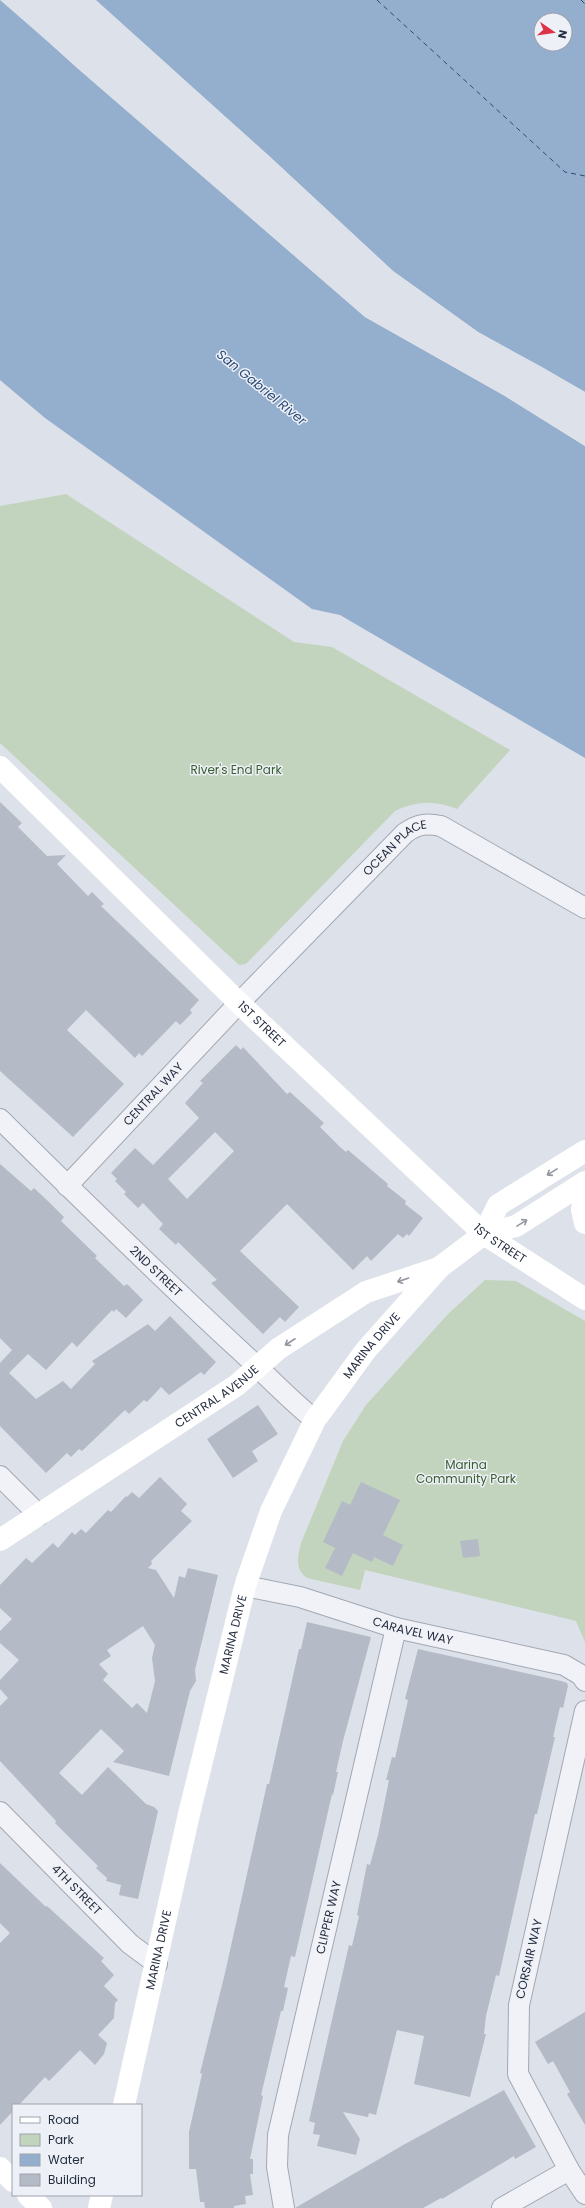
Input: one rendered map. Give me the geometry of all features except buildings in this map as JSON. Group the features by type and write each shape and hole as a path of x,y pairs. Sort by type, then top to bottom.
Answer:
{"main road":[{"name":"1ST STREET","path":"0,767 239,1002 484,1234 536,1266 585,1299"},
{"name":"MARINA DRIVE","path":"484,1234 498,1205 585,1151"},
{"name":"MARINA DRIVE","path":"124,2104 190,1814 245,1586 271,1511 315,1420 366,1350 440,1267 484,1234 516,1226 585,1182"},
{"path":"585,1192 582,1210 585,1223"},
{"name":"1ST STREET","path":"536,1266 585,1280"},
{"name":"CENTRAL AVENUE","path":"0,1540 237,1385 278,1349 366,1292 440,1267"},
{"path":"0,2168 12,2180"},
{"path":"29,2196 41,2208"},
{"path":"99,2208 102,2196"}],"street":[{"name":"OCEAN PLACE","path":"239,1002 399,839 415,826 427,823 441,826 585,908"},
{"name":"CENTRAL WAY","path":"67,1186 239,1002"},
{"name":"2ND STREET","path":"0,1119 67,1186 258,1366 298,1407 315,1420"},
{"path":"0,1476 39,1515"},
{"name":"CARAVEL WAY","path":"245,1586 300,1597 396,1628 564,1666 583,1678"},
{"name":"CLIPPER WAY","path":"284,2208 277,2167 278,2135 396,1628"},
{"name":"CORSAIR WAY","path":"585,1712 519,2005 517,2039 518,2074 569,2170 585,2194"},
{"name":"4TH STREET","path":"0,1812 130,1944 157,1964"},
{"path":"502,2208 569,2170"}],"green space":[{"name":"River's End Park","path":"66,494 294,642 332,647 510,750 457,809 441,804 426,803 411,805 395,811 246,964 239,965 0,743 0,506"},
{"name":"Marina Community Park","path":"485,1280 516,1281 585,1321 585,1642 576,1621 365,1570 360,1590 307,1578 300,1571 298,1557 301,1543 343,1441 366,1405 448,1314"}],"water":[{"name":"San Gabriel River","path":"0,0 365,317 505,396 585,446 585,758 340,615 312,609 45,418 0,380"},
{"path":"96,0 585,0 585,392 478,332 393,271 268,155"}],"pier":[{"path":"2,0 5,0 78,66 366,315 506,394 585,444 585,446 505,396 365,317 77,68"},
{"path":"94,0 268,155 393,271 478,332 542,367 585,392 585,394 477,333 392,272 267,156"}],"ferry route":[{"path":"377,0 565,172 585,176"},
{"path":"581,0 585,4"}]}
